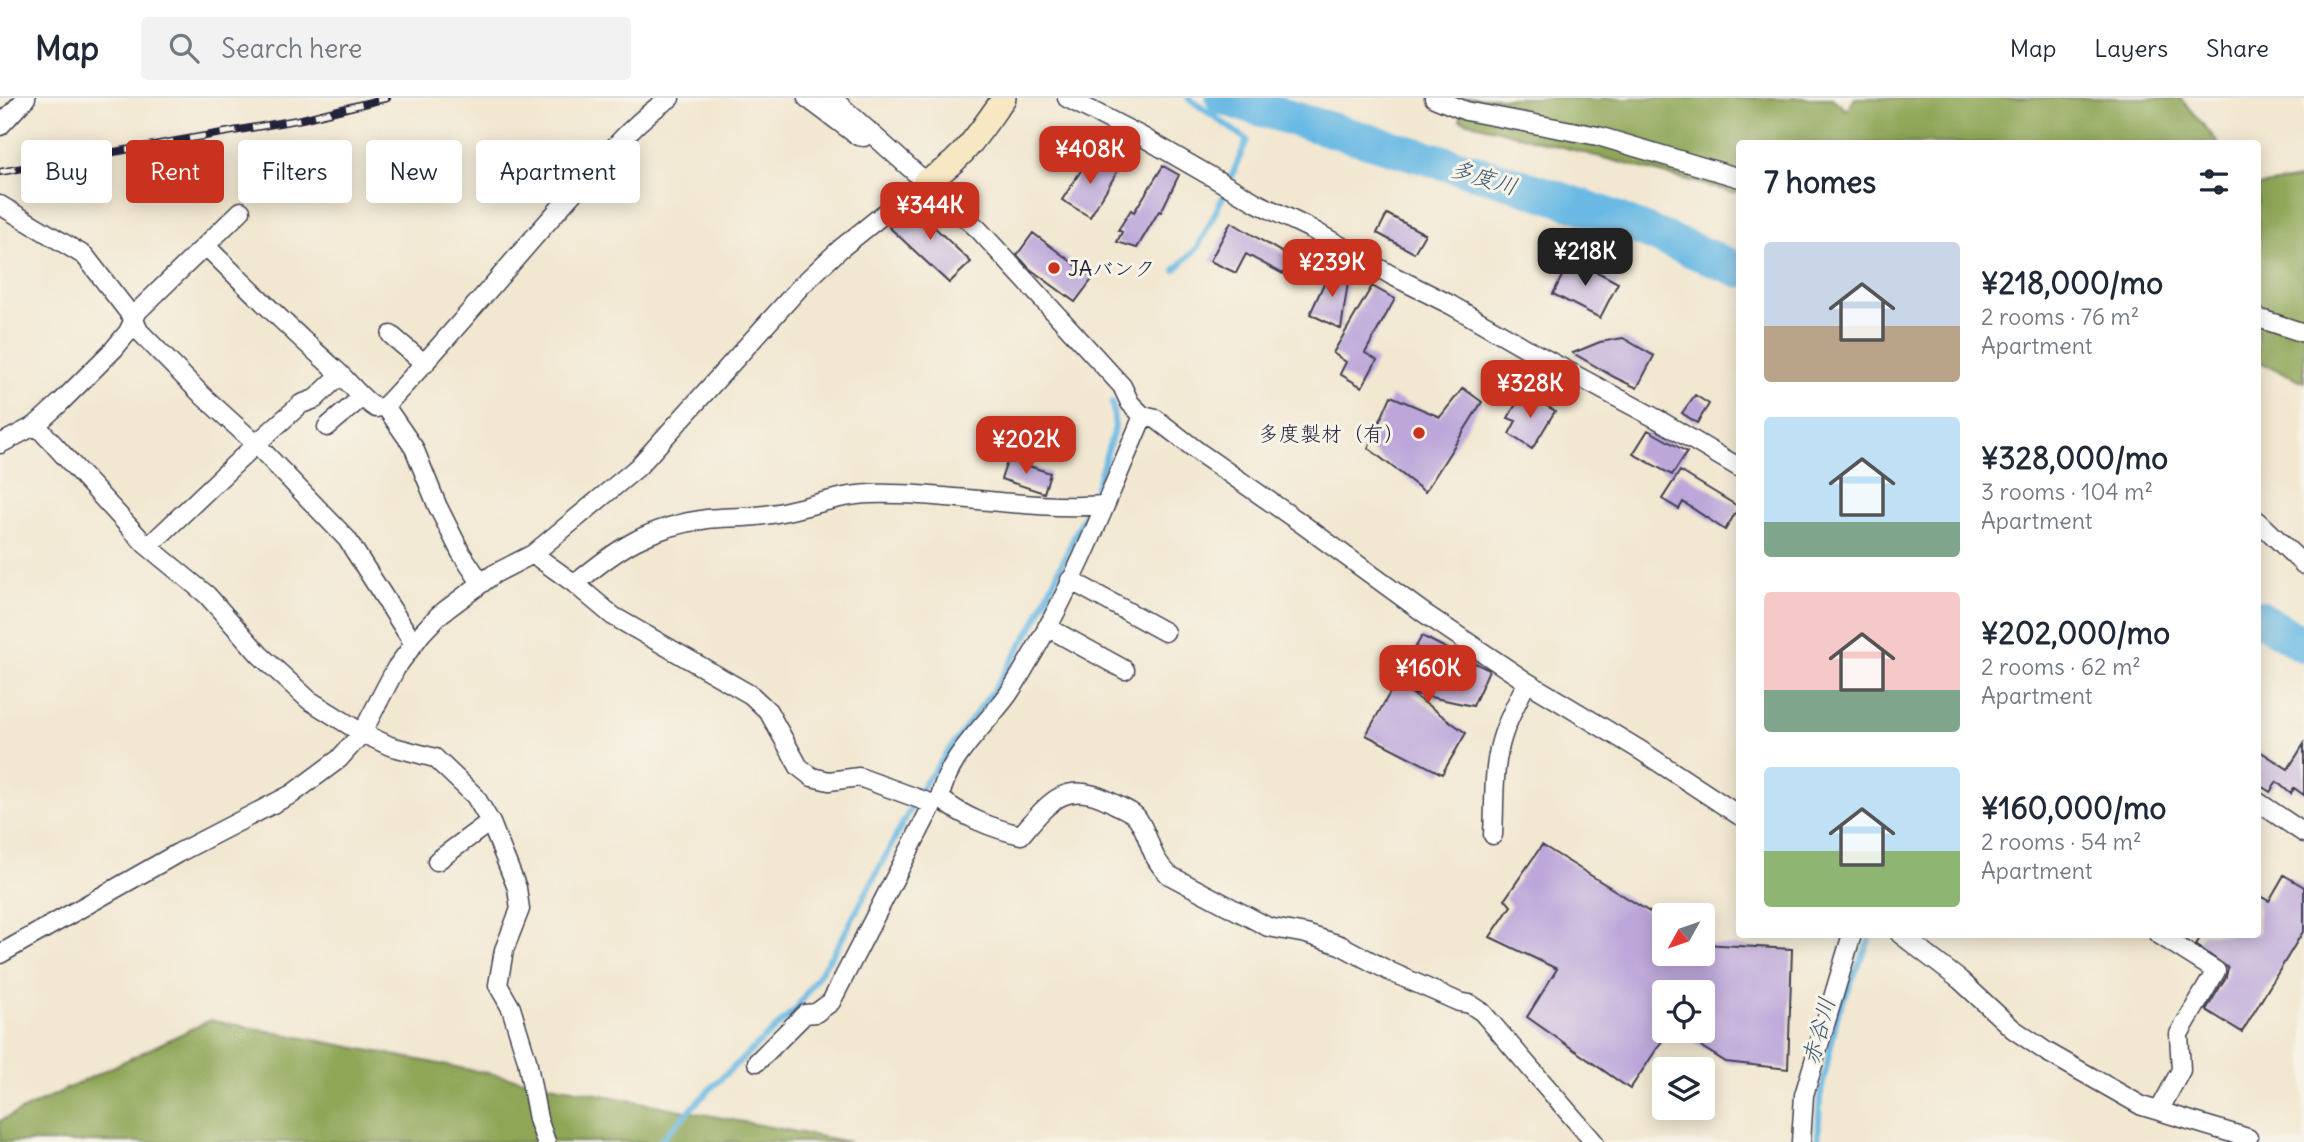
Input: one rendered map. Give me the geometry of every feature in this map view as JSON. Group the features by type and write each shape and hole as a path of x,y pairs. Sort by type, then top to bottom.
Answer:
{"street":[{"path":"0,126 26,98"},
{"path":"206,247 361,398 376,408 385,406 456,330 536,234 626,136 652,110 670,98"},
{"path":"807,98 858,136 876,139"},
{"path":"832,98 979,230 1122,386 1130,403 1143,416 1156,419 1424,612 1527,682 1640,750 1736,813"},
{"path":"0,954 178,853 292,793 339,760 362,733 396,668 439,615 481,583 533,554 638,467 801,286 840,249 925,181 940,175 974,139 1004,98"},
{"path":"1067,98 1659,420 1736,466"},
{"path":"1434,98 1466,111 1609,139 1736,177"},
{"path":"0,205 85,256 133,318 139,331 256,444 347,540 414,643"},
{"path":"0,444 36,425 114,349 128,332 133,318 155,295 241,211"},
{"path":"2261,319 2304,333"},
{"path":"391,335 425,364"},
{"path":"149,546 256,444 301,404 315,399 340,375"},
{"path":"327,427 361,398"},
{"path":"385,406 414,448 449,529 481,583"},
{"path":"757,1062 805,1014 816,1013 831,1002 936,801 942,784 967,744 1008,695 1047,627 1105,505 1143,416"},
{"path":"36,425 149,546 207,595 260,655 309,700 362,733 390,746 435,758 475,796 491,823 517,888 520,909 504,950 498,985 511,1008 523,1047 531,1074 538,1119 546,1142"},
{"path":"575,584 634,540 664,527 707,519 772,514 867,494 957,497 1071,508 1105,505"},
{"path":"2261,525 2304,565"},
{"path":"533,554 613,616 751,695 768,712 799,767 813,777 829,781 859,777 936,801 1021,835 1045,807 1064,793 1083,791 1103,798 1137,817 1157,863 1170,875 1268,927 1307,934 1340,945 1391,972 1459,1002 1470,1004 1482,1012 1594,1142"},
{"path":"1070,580 1164,632"},
{"path":"1047,627 1125,670"},
{"path":"1493,835 1494,791 1500,747 1527,682"},
{"path":"2261,804 2304,833"},
{"path":"437,861 491,823"},
{"path":"1801,1142 1804,1095 1851,938"},
{"path":"1905,938 1960,980 2013,1029 2036,1045 2142,1106 2248,1138 2247,1142"},
{"path":"2159,1111 2181,1070 2179,1034 2216,971 2164,938"}],"green space":[{"path":"1449,98 1832,98 1847,110 1855,98 2180,98 2216,140 1736,140 1736,193 1460,120 1463,104"},
{"path":"2304,178 2304,382 2261,362 2261,185"},
{"path":"210,1020 849,1142 0,1142 0,1121"}],"building":[{"path":"1091,155 1119,169 1090,217 1062,200"},
{"path":"1163,166 1179,175 1161,212 1159,211 1137,248 1117,242 1122,232 1118,230 1131,210 1134,212"},
{"path":"918,201 935,215 929,222 971,262 949,283 889,227"},
{"path":"1387,214 1425,234 1414,253 1377,233"},
{"path":"1231,222 1291,258 1283,274 1246,254 1236,273 1210,261"},
{"name":"JAバンク","path":"1033,233 1093,278 1075,302 1030,269 1017,255"},
{"path":"1571,258 1618,283 1600,318 1553,294"},
{"path":"1331,268 1349,276 1341,329 1310,314"},
{"path":"1372,286 1395,299 1365,353 1377,360 1362,387 1340,374 1346,362 1333,353"},
{"path":"1623,338 1654,356 1637,388 1573,353 1600,342"},
{"name":"多度製材（有）","path":"1463,388 1482,402 1425,492 1368,448 1391,396 1440,417"},
{"path":"1523,392 1555,411 1532,449 1509,434 1516,421 1508,418"},
{"path":"1695,395 1709,404 1697,423 1682,413"},
{"path":"1648,430 1687,452 1672,475 1633,454"},
{"path":"1008,459 1050,473 1044,493 1001,479"},
{"path":"1680,471 1736,505 1736,512 1725,530 1683,502 1679,509 1662,499"},
{"path":"1422,636 1489,670 1473,706 1411,693 1466,733 1442,774 1366,735"},
{"path":"2304,744 2304,795 2294,788 2291,794 2277,782 2270,792 2261,786 2261,752 2288,769"},
{"path":"1542,845 1652,914 1652,966 1715,966 1715,945 1792,949 1788,1069 1726,1062 1695,1043 1715,1043 1715,980 1652,980 1652,1043 1661,1043 1630,1089 1527,1017 1557,969 1490,937 1511,906 1505,899"},
{"path":"2284,875 2304,887 2304,930 2242,1032 2206,1010 2226,977 2228,968 2196,945 2200,938 2261,938 2261,897 2269,901"}],"waterway":[{"path":"1175,270 1198,247 1247,140 1188,98"},
{"name":"多度川","path":"1223,98 1503,180 1602,213 1736,268"},
{"path":"659,1142 714,1085 796,1009 839,944 922,787 995,688 1033,626 1093,496 1115,427 1112,402"},
{"name":"多度川","path":"2261,619 2304,645"},
{"name":"赤谷川","path":"1818,1142 1820,1098 1838,1012 1870,938"}],"railway":[{"path":"0,172 302,119 387,98"}],"place":[{"name":"JAバンク","path":"1054,268"},
{"name":"多度製材（有）","path":"1419,433"}]}
